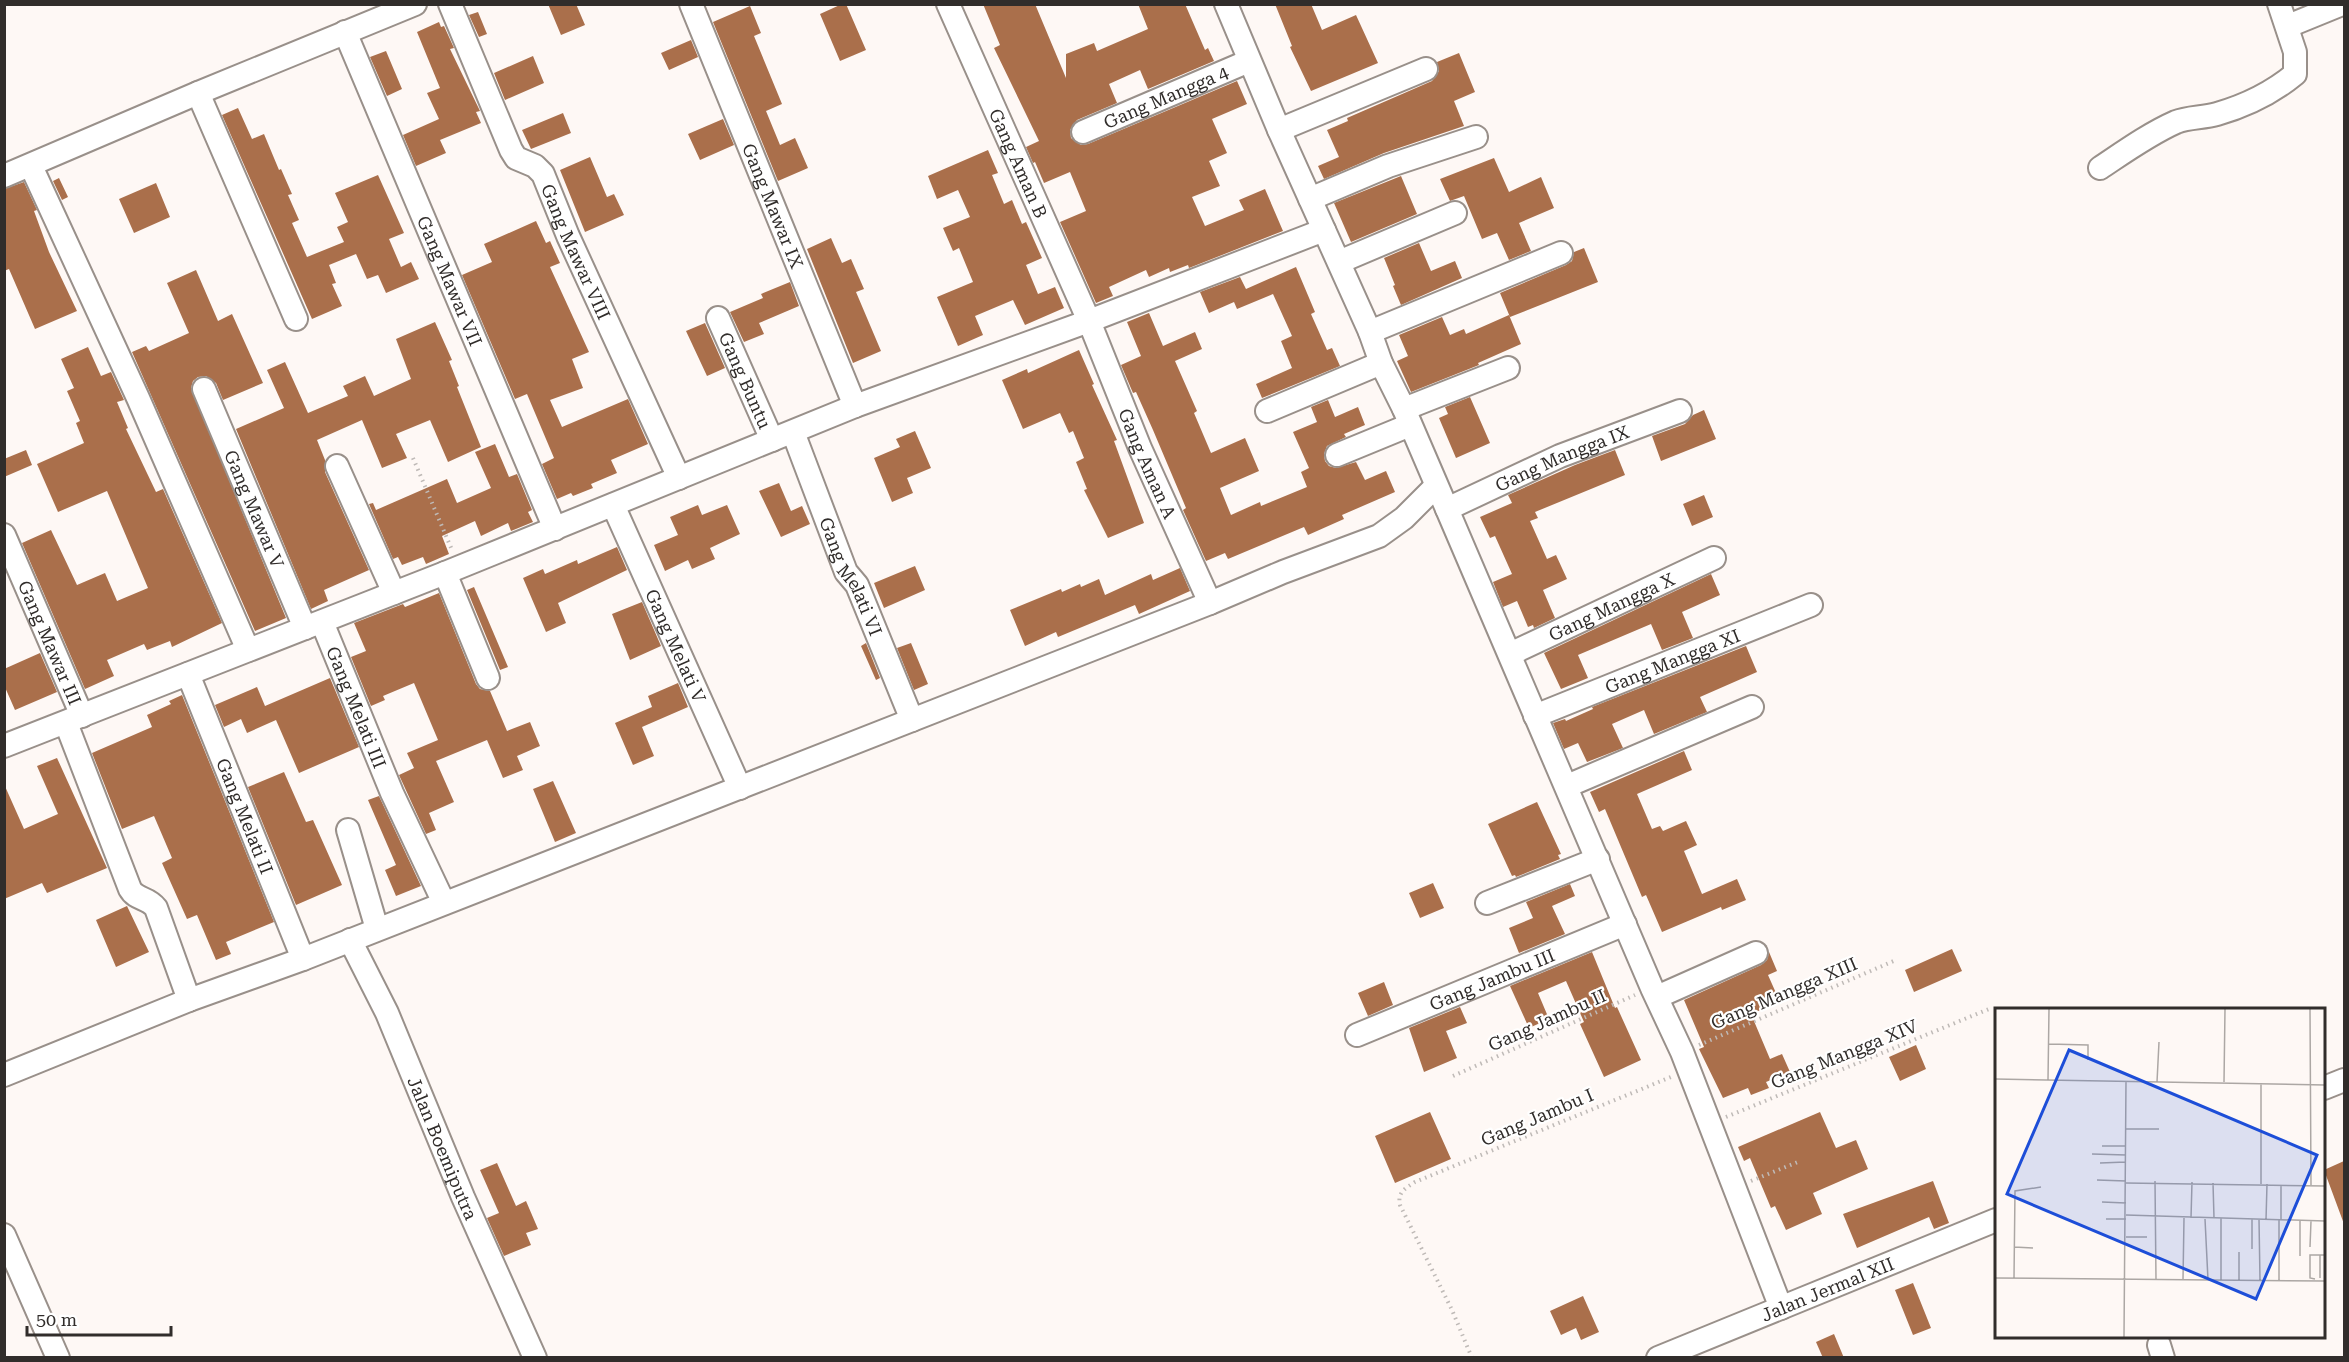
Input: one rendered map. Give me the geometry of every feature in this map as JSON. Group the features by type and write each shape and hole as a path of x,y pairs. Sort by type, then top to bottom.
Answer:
{"street":[{"path":"4,176 415,4"},
{"name":"Gang Mawar VIII","path":"450,4 511,150 516,158 536,166 547,182 568,236 679,477"},
{"name":"Gang Mawar IX","path":"691,4 855,406"},
{"name":"Gang Aman B","path":"948,4 1089,321"},
{"path":"1226,4 1249,62 1370,332 1381,363 1407,417 1685,1061 1781,1308"},
{"path":"2100,168 2177,122 2216,114 2275,90 2295,74 2295,52 2279,4"},
{"path":"2288,26 2342,4"},
{"name":"Gang Mawar VII","path":"345,32 555,529"},
{"name":"Gang Mangga 4","path":"1083,132 1249,62"},
{"path":"1279,130 1426,69"},
{"path":"198,93 296,320"},
{"path":"1310,199 1405,160 1476,137"},
{"path":"31,166 138,399 248,650"},
{"path":"1339,262 1455,213"},
{"path":"4,746 555,529 855,406 1089,321 1324,230"},
{"path":"1370,332 1561,253"},
{"name":"Gang Buntu","path":"718,318 783,436"},
{"name":"Gang Aman A","path":"1089,321 1140,448 1210,603"},
{"path":"1267,411 1381,363"},
{"path":"1337,455 1407,417 1508,368"},
{"name":"Gang Mawar V","path":"204,389 313,625"},
{"name":"Gang Mangga IX","path":"1447,509 1560,456 1680,411"},
{"name":"Gang Melati VI","path":"783,436 846,572 857,585 912,720"},
{"path":"337,466 394,593"},
{"path":"4,1075 189,1000 350,940 740,788 1379,536 1404,518 1436,486"},
{"name":"Gang Melati V","path":"613,505 740,788"},
{"name":"Gang Mawar III","path":"4,535 74,719 130,889 133,895 149,901 156,908 189,1000"},
{"name":"Gang Mangga X","path":"1510,654 1714,558"},
{"path":"452,570 488,678"},
{"name":"Gang Mangga XI","path":"1535,716 1810,605"},
{"name":"Gang Melati III","path":"313,625 444,903"},
{"name":"Gang Melati II","path":"188,674 303,958"},
{"path":"1567,786 1752,707"},
{"path":"348,830 377,929"},
{"path":"1487,903 1598,859"},
{"name":"Gang Jambu III","path":"1357,1035 1625,924"},
{"name":"Jalan Boemiputra","path":"350,940 387,1013 463,1197 535,1358"},
{"path":"1655,993 1756,953"},
{"path":"2325,1088 2344,1080"},
{"name":"Jalan Jermal XII","path":"1659,1358 1995,1220"},
{"path":"4,1235 58,1358"}],"path":[{"path":"413,458 452,570"},
{"name":"Gang Mangga XIII","path":"1685,1061 1896,960"},
{"name":"Gang Jambu II","path":"1453,1076 1655,993"},
{"name":"Gang Mangga XIV","path":"1709,1124 1989,1009"},
{"name":"Gang Jambu I","path":"1472,1358 1452,1310 1403,1210 1400,1195 1405,1188 1685,1061"},
{"path":"1735,1188 1798,1162"}],"building":[{"path":"548,4 576,4 585,25 561,35"},
{"path":"846,4 866,50 840,61 820,14"},
{"path":"983,4 1035,4 1066,78 1066,54 1094,43 1097,51 1148,29 1138,4 1185,4 1205,50 1208,48 1214,61 1148,89 1140,70 1109,84 1117,103 1077,120 1070,130 1071,138 1081,145 1088,144 1237,81 1247,104 1212,119 1227,153 1209,161 1220,186 1192,197 1205,226 1244,210 1239,200 1265,189 1283,231 1189,268 1188,265 1170,272 1169,268 1149,277 1146,270 1109,287 1113,296 1096,303 1060,222 1086,211 1070,172 1044,183 1035,162 1033,163 1026,147 1039,141 994,48 1000,45"},
{"path":"1275,4 1311,4 1322,30 1356,15 1378,63 1311,91 1290,47 1292,46"},
{"path":"750,6 761,33 754,36 782,104 766,111 780,145 795,138 808,168 778,181 713,22"},
{"path":"478,12 487,34 479,37 469,15"},
{"path":"439,22 441,27 444,26 454,48 450,49 480,111 476,112 481,123 440,140 446,153 416,166 403,135 439,119 427,93 440,88 417,32"},
{"path":"691,40 698,57 669,70 661,53"},
{"path":"386,51 402,89 387,96 370,57"},
{"path":"1459,53 1475,92 1454,101 1464,126 1384,153 1324,179 1318,166 1339,157 1327,130 1348,121 1347,118 1432,81 1439,71 1437,62"},
{"path":"533,56 544,83 505,100 494,73"},
{"path":"238,108 252,139 264,134 279,170 281,169 292,194 288,195 299,220 292,223 307,257 344,242 337,227 348,222 335,193 378,175 404,233 389,239 401,267 411,262 419,279 386,293 378,275 367,279 356,254 329,265 336,283 332,284 342,306 312,319 222,115"},
{"path":"563,113 571,133 531,149 522,130"},
{"path":"723,119 734,145 700,160 688,134"},
{"path":"988,150 998,173 992,175 1004,204 1012,200 1022,224 1026,222 1042,258 1026,265 1038,294 1055,287 1064,308 1025,325 1013,300 975,316 983,335 958,346 937,297 973,282 959,248 953,251 943,228 970,217 958,190 937,199 928,176"},
{"path":"590,157 607,197 614,194 624,215 585,232 560,170"},
{"path":"1494,158 1509,192 1541,177 1554,208 1519,223 1531,251 1509,260 1497,233 1482,239 1464,196 1450,201 1440,179"},
{"path":"1401,176 1417,214 1351,242 1334,203"},
{"path":"59,178 68,197 62,200 53,181"},
{"path":"24,182 37,210 34,211 49,252 77,311 35,329 9,269 4,271 4,189"},
{"path":"156,183 170,217 134,233 119,199"},
{"path":"536,221 546,243 550,241 560,263 550,267 589,352 572,359 583,388 550,400 562,427 628,399 648,444 611,460 617,473 591,484 593,488 573,496 571,493 557,499 542,464 554,458 527,394 515,399 462,275 492,262 484,244"},
{"path":"831,238 842,263 851,259 864,289 856,292 881,351 853,363 807,249"},
{"path":"1419,243 1431,271 1455,261 1462,278 1401,305 1384,258"},
{"path":"1584,248 1598,282 1510,317 1500,293 1566,265 1572,261 1574,252"},
{"path":"1296,267 1315,312 1311,314 1327,350 1332,348 1340,366 1262,398 1256,384 1292,368 1281,341 1292,336 1273,294 1237,309 1234,302 1209,313 1200,292 1240,277 1246,289"},
{"path":"196,270 218,321 232,314 263,383 223,400 216,383 206,376 198,377 193,381 191,388 286,618 255,631 132,352 146,346 149,351 189,333 167,283"},
{"path":"790,282 799,306 759,323 764,334 744,342 730,312 763,298 761,294"},
{"path":"1149,313 1163,346 1195,332 1202,349 1175,361 1197,411 1194,413 1211,453 1245,438 1259,471 1220,488 1231,515 1260,502 1261,506 1307,487 1301,472 1309,468 1293,432 1317,422 1311,407 1328,400 1335,417 1358,407 1365,425 1344,434 1346,437 1327,446 1324,454 1325,461 1329,466 1336,468 1356,462 1365,480 1386,471 1395,492 1342,515 1344,519 1308,535 1304,527 1228,559 1225,553 1206,561 1183,510 1186,508 1153,430 1121,365 1141,356 1127,322"},
{"path":"1509,315 1521,344 1478,363 1479,365 1411,392 1397,361 1408,356 1399,335 1442,317 1450,335 1464,329 1466,334"},
{"path":"435,322 452,360 449,361 459,386 457,387 481,447 448,462 430,420 396,434 407,458 382,468 362,420 317,440 325,460 325,472 369,570 324,590 328,601 311,609 236,429 284,408 267,370 285,362 308,413 348,396 343,386 365,376 374,396 411,379 396,339"},
{"path":"705,323 725,368 707,376 686,331"},
{"path":"88,347 101,376 111,372 124,400 117,402 128,428 126,429 156,492 163,489 222,623 172,647 170,641 147,650 144,644 107,660 114,676 85,689 22,543 51,530 77,585 105,573 117,601 148,588 107,491 58,512 37,464 84,443 76,423 80,421 67,391 74,388 61,359"},
{"path":"1079,350 1117,440 1114,441 1144,523 1108,538 1084,490 1087,489 1076,462 1084,458 1073,431 1069,433 1060,413 1023,429 1002,380 1027,369 1028,373"},
{"path":"1470,397 1490,443 1456,458 1439,418 1448,414 1445,407"},
{"path":"1704,410 1716,439 1661,461 1652,436 1685,424 1693,415"},
{"path":"915,431 931,468 907,478 913,493 892,502 874,458 900,447 896,439"},
{"path":"495,444 509,477 517,474 532,510 528,512 533,522 511,531 508,523 481,536 475,521 442,536 449,554 426,564 423,557 402,565 398,557 393,559 369,504 373,503 376,510 447,479 457,503 491,488 475,452"},
{"path":"26,450 32,465 4,477 4,459"},
{"path":"1615,450 1625,475 1535,512 1538,518 1530,521 1547,559 1556,555 1567,579 1543,590 1555,618 1534,628 1533,625 1528,627 1517,601 1503,607 1493,582 1512,574 1495,536 1490,538 1480,517 1512,503 1508,495"},
{"path":"779,483 791,511 802,506 810,524 781,537 759,491"},
{"path":"1704,495 1713,517 1692,526 1683,504"},
{"path":"698,505 702,515 727,505 740,534 710,548 715,559 692,569 688,560 665,571 654,545 678,535 670,517"},
{"path":"617,547 627,570 558,603 566,623 546,632 523,578 543,569 545,574 577,560 578,564"},
{"path":"915,566 925,590 884,608 874,583"},
{"path":"1180,568 1190,591 1139,614 1135,605 1058,637 1056,632 1025,646 1010,610 1061,589 1062,592 1080,584 1081,587 1099,579 1105,595 1151,574 1153,580"},
{"path":"1711,574 1720,595 1682,612 1693,638 1662,650 1651,624 1578,655 1588,678 1561,689 1544,653"},
{"path":"474,587 508,667 500,670 467,590"},
{"path":"439,593 476,684 480,689 490,691 507,731 530,722 540,746 517,756 523,770 503,778 487,740 436,761 454,802 429,813 436,830 426,834 399,775 414,768 407,753 438,740 414,683 383,696 385,700 371,706 351,657 366,651 354,623 403,604 405,607"},
{"path":"642,602 661,646 630,660 612,614"},
{"path":"866,643 880,678 876,680 861,646"},
{"path":"911,643 928,684 914,690 897,648"},
{"path":"1746,646 1757,672 1700,697 1707,712 1654,734 1644,710 1612,724 1623,748 1587,762 1578,743 1564,749 1553,723 1565,719 1566,721 1593,709 1592,707"},
{"path":"40,653 57,692 15,710 4,685 4,669"},
{"path":"330,678 359,747 299,773 276,720 247,733 241,719 224,727 215,705 257,687 265,706"},
{"path":"678,683 688,707 642,727 654,756 633,765 615,723 652,707 648,696"},
{"path":"182,695 274,922 226,942 231,954 216,960 197,915 187,919 162,863 172,858 154,816 122,829 92,753 152,727 147,715 171,704 169,701"},
{"path":"1684,751 1692,770 1637,794 1652,829 1660,826 1663,831 1686,821 1697,845 1684,851 1702,894 1737,879 1746,900 1722,910 1721,907 1662,932 1646,895 1642,897 1605,809 1599,812 1590,792"},
{"path":"57,758 107,868 47,893 42,883 4,899 4,784 24,829 58,814 37,766"},
{"path":"284,772 306,822 313,820 342,885 296,905 248,787"},
{"path":"553,781 576,833 555,842 533,789"},
{"path":"379,796 421,886 396,896 385,870 396,865 368,800"},
{"path":"1537,802 1561,854 1558,855 1560,859 1516,877 1512,876 1488,824"},
{"path":"1433,883 1444,908 1420,918 1409,893"},
{"path":"1570,884 1575,896 1552,906 1565,934 1519,953 1509,928 1533,918 1526,902"},
{"path":"127,906 149,952 116,967 96,920"},
{"path":"1952,949 1962,971 1914,992 1905,970"},
{"path":"1592,952 1615,1008 1617,1007 1641,1060 1604,1077 1580,1024 1584,1022 1566,981 1538,993 1549,1019 1529,1028 1510,986"},
{"path":"1769,952 1777,971 1768,975 1780,1002 1751,1014 1770,1059 1782,1054 1790,1072 1766,1082 1769,1088 1751,1095 1748,1088 1723,1098 1699,1049 1704,1047 1684,1000 1761,965 1767,960"},
{"path":"1384,982 1393,1005 1368,1016 1358,993"},
{"path":"1460,1007 1467,1023 1446,1031 1457,1058 1424,1072 1409,1028"},
{"path":"1916,1045 1926,1069 1900,1081 1889,1057"},
{"path":"1430,1112 1451,1159 1395,1183 1375,1136"},
{"path":"1820,1112 1836,1148 1856,1140 1868,1169 1813,1193 1822,1214 1786,1230 1775,1206 1771,1208 1750,1158 1744,1161 1738,1147"},
{"path":"2344,1161 2344,1224 2325,1173 2325,1170"},
{"path":"497,1163 516,1206 526,1201 538,1229 526,1233 531,1245 504,1256 487,1218 499,1213 480,1170"},
{"path":"1933,1181 1949,1223 1934,1229 1929,1217 1857,1248 1843,1214"},
{"path":"1913,1283 1931,1328 1913,1335 1895,1290"},
{"path":"1583,1296 1599,1332 1581,1340 1576,1328 1561,1335 1550,1311"},
{"path":"1834,1334 1844,1358 1823,1358 1816,1342"}]}
